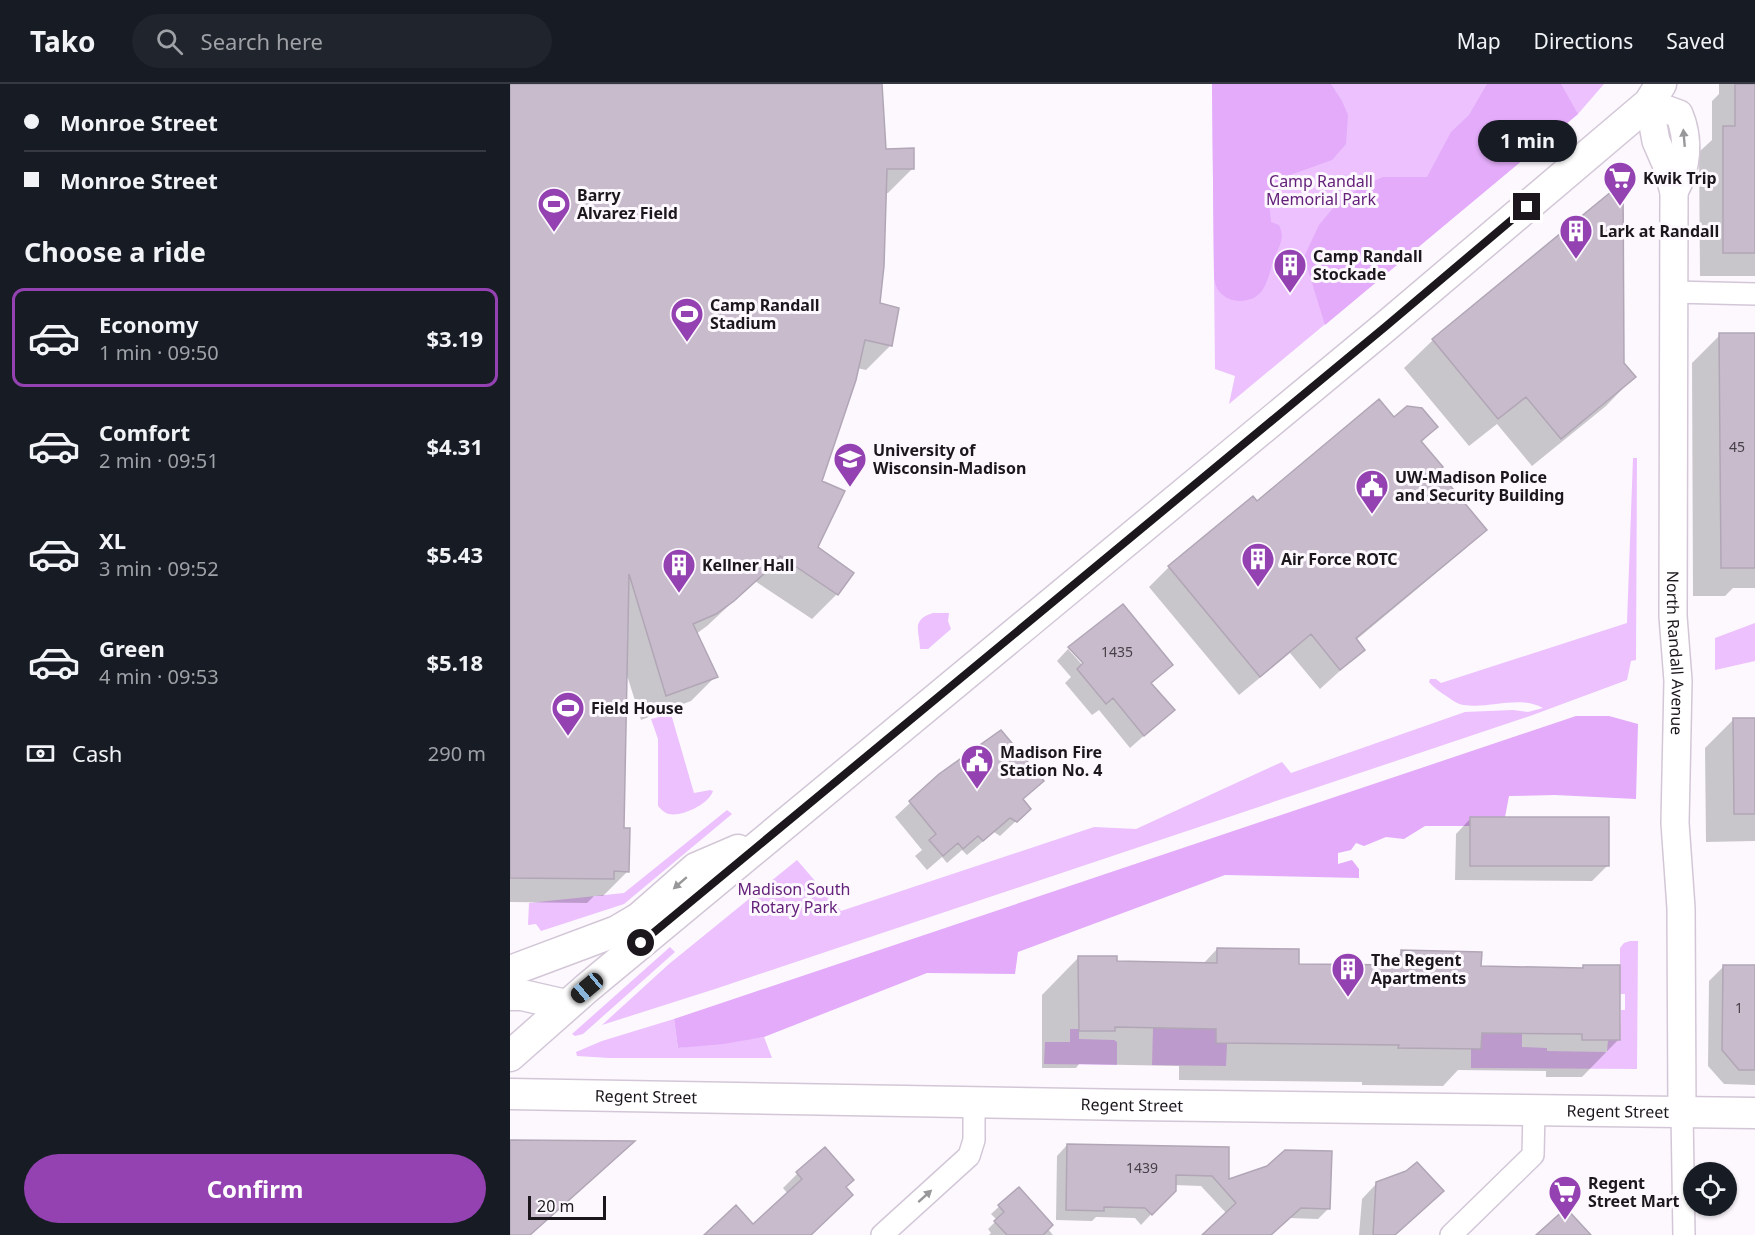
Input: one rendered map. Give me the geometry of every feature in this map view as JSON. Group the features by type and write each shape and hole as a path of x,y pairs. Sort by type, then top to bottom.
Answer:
{"main road":[{"path":"510,1056 566,1005 1385,327 1655,94"},
{"path":"510,971 616,931 639,918 696,868 769,837"},
{"path":"510,995 522,995 566,1005"},
{"name":"Regent Street","path":"510,1094 1755,1113"}],"street":[{"name":"North Randall Avenue","path":"1655,94 1656,141 1674,192 1673,616 1678,681 1675,812 1681,908 1683,1113"},
{"path":"1673,292 1755,294"},
{"path":"882,1235 969,1156 974,1140 974,1102"},
{"path":"1451,1235 1533,1155 1534,1110"},
{"path":"1683,1113 1684,1235"}],"green space":[{"name":"Camp Randall Memorial Park","path":"1212,84 1604,84 1578,114 1229,404 1235,376 1215,369"},
{"name":"Madison South Rotary Park","path":"1633,458 1637,458 1636,660 1631,661 1627,680 1530,716 602,1025 669,964 797,860 841,911 1094,827 1136,829 1282,762 1291,773 1465,712 1513,710 1528,712 1543,708 1534,704 1514,702 1474,706 1461,704 1443,694 1429,682 1430,679 1436,679 1441,683 1627,623"},
{"path":"933,613 949,613 948,621 951,629 928,649 920,649 919,623 921,619"},
{"path":"1755,623 1755,661 1715,670 1715,638"},
{"path":"671,714 694,793 713,791 701,805 681,814 666,813 658,806 658,739 651,719"},
{"path":"727,810 732,814 624,904 541,931 536,924 528,925 529,903 624,893"},
{"path":"1638,941 1637,1069 1471,1068 1471,1049 1481,1049 1482,1033 1522,1034 1522,1047 1547,1048 1547,1051 1607,1052 1608,1040 1620,1040 1621,1010 1625,1010 1625,994 1620,994 1620,948 1624,943"},
{"path":"670,947 675,952 583,1034 575,1036 572,1034"},
{"path":"674,1019 678,1048 764,1037 772,1058 577,1056 576,1052 602,1041"},
{"path":"1153,1028 1216,1029 1216,1043 1227,1043 1226,1066 1152,1065"},
{"path":"1070,1029 1079,1029 1079,1039 1117,1042 1117,1065 1044,1064 1045,1042 1070,1042"}],"shaded area":[{"path":"1212,84 1331,84 1348,115 1346,144 1332,160 1290,175 1283,184 1268,191 1271,222 1279,225 1282,235 1279,247 1261,292 1251,299 1240,301 1223,295 1217,288 1214,278"},
{"path":"1487,84 1561,84 1578,114 1325,325 1304,257 1319,225 1339,201 1367,184 1383,177 1427,177 1451,132 1469,115"},
{"path":"1576,716 1609,716 1638,724 1636,799 1555,795 1509,796 1505,817 1471,817 1470,826 1425,826 1404,839 1386,837 1364,846 1356,843 1351,850 1338,853 1338,864 1352,860 1359,869 1359,878 1225,875 1018,952 1015,974 927,973 764,1037 678,1048 674,1019"}],"building":[{"name":"Camp Randall Stadium","path":"510,84 882,84 886,149 914,148 914,169 887,169 884,266 880,303 899,308 892,346 865,340 856,380 822,481 845,491 818,547 854,573 838,595 780,556 734,601 716,614 693,624 718,677 666,696 629,574 624,828 630,828 629,872 614,871 614,879 510,878"},
{"path":"1735,84 1755,84 1755,253 1723,253 1723,126 1735,126"},
{"name":"Lark at Randall","path":"1623,182 1624,363 1636,377 1561,439 1526,397 1498,419 1432,339"},
{"path":"1719,333 1755,333 1755,568 1721,568"},
{"name":"UW-Madison Police and Security Building","path":"1379,399 1394,417 1407,406 1422,408 1438,427 1421,441 1443,467 1438,471 1487,530 1356,638 1365,650 1340,670 1311,634 1260,677 1168,566 1253,496 1257,501"},
{"path":"1123,604 1173,665 1151,683 1175,710 1144,736 1113,698 1106,704 1077,669 1083,663 1068,647"},
{"path":"1733,718 1755,718 1755,814 1734,814"},
{"name":"Madison Fire Station No. 4","path":"1001,730 1044,781 1023,799 1031,809 1017,822 1010,818 983,841 978,836 963,849 958,843 943,856 929,840 936,834 909,801 939,774"},
{"path":"1470,817 1609,817 1609,866 1470,866"},
{"name":"The Regent Apartments","path":"1217,948 1299,949 1299,964 1401,965 1401,950 1482,952 1481,966 1583,968 1583,965 1620,965 1620,1040 1582,1040 1582,1034 1482,1033 1481,1049 1398,1048 1399,1045 1216,1043 1216,1029 1115,1027 1115,1031 1079,1031 1078,956 1117,956 1117,961 1217,963"},
{"path":"1723,965 1755,965 1755,1070 1739,1070 1722,1050"},
{"path":"510,1140 635,1141 530,1235 510,1235"},
{"path":"1067,1144 1229,1147 1229,1179 1267,1166 1285,1150 1332,1151 1330,1209 1301,1208 1271,1235 1202,1235 1236,1203 1212,1176 1176,1175 1176,1191 1152,1215 1145,1208 1104,1207 1104,1211 1066,1210"},
{"path":"825,1147 854,1180 846,1187 853,1195 811,1235 704,1235 736,1205 753,1224 802,1179 796,1172"},
{"path":"1417,1162 1444,1191 1395,1235 1373,1235 1376,1182 1406,1171"},
{"path":"1019,1187 1053,1225 1043,1235 1007,1235 994,1221 1004,1212 998,1205"},
{"name":"Regent Street Mart","path":"1566,1208 1591,1235 1536,1235"}],"place":[{"name":"Kwik Trip","path":"1620,207"},
{"name":"Barry Alvarez Field","path":"554,233"},
{"name":"Lark at Randall","path":"1576,260"},
{"name":"Camp Randall Stockade","path":"1290,294"},
{"name":"Camp Randall Stadium","path":"687,343"},
{"name":"University of Wisconsin-Madison","path":"850,488"},
{"name":"UW-Madison Police and Security Building","path":"1372,515"},
{"name":"Air Force ROTC","path":"1258,588"},
{"name":"Kellner Hall","path":"679,594"},
{"name":"Field House","path":"568,737"},
{"name":"Madison Fire Station No. 4","path":"977,790"},
{"name":"The Regent Apartments","path":"1348,998"},
{"name":"Regent Street Mart","path":"1565,1221"}],"route":[{"path":"641,943 1527,207"}]}
